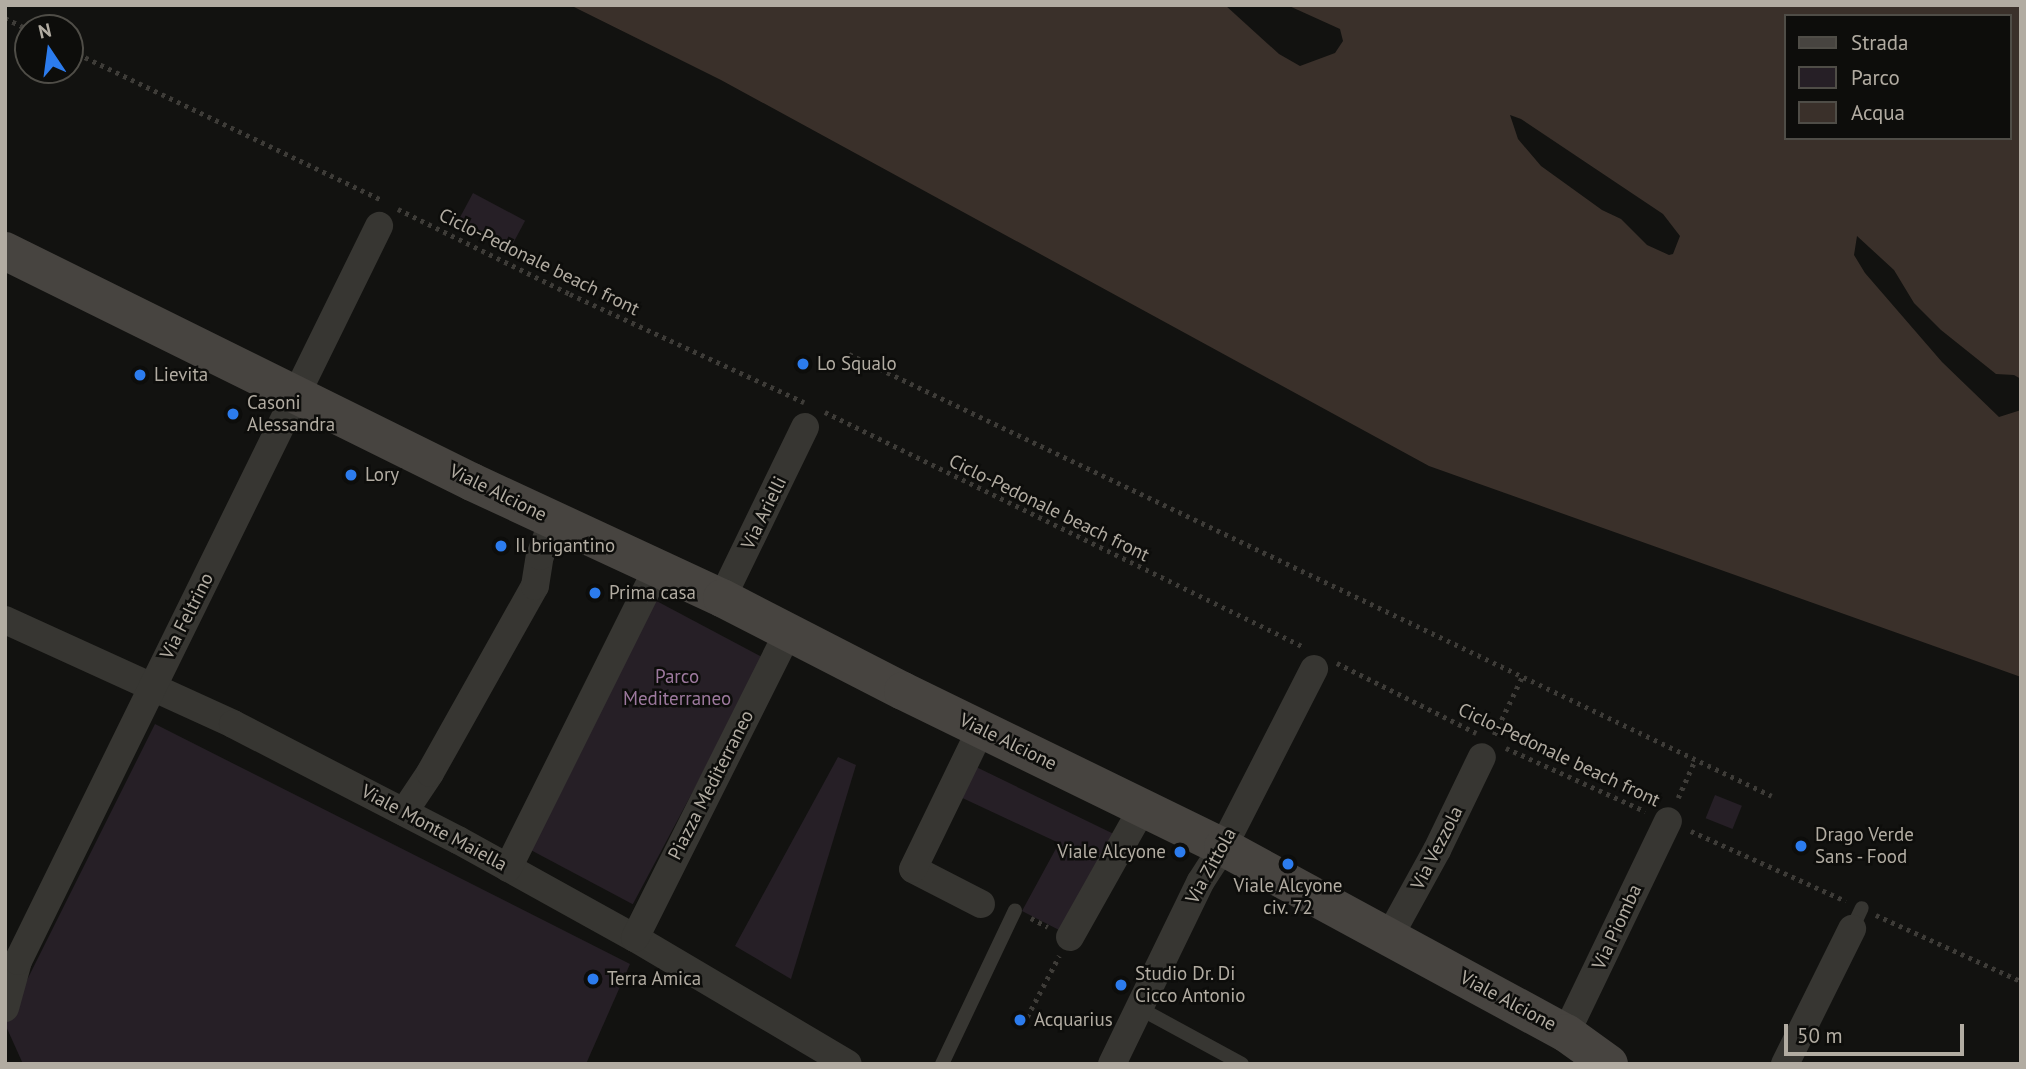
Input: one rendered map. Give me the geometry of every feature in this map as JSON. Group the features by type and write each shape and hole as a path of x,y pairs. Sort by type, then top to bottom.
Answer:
{"street":[{"name":"Via Feltrino","path":"5,1008 11,959 298,396 379,226"},
{"name":"Viale Alcione","path":"5,251 553,520 722,598 1223,847 1566,1033 1609,1064"},
{"name":"Via Arielli","path":"722,598 805,427"},
{"path":"404,812 430,773 535,586 540,556 553,520"},
{"path":"508,868 657,569"},
{"name":"Viale Monte Maiella","path":"5,620 152,686 404,812 635,938 810,1053 848,1064"},
{"name":"Piazza Mediterraneo","path":"635,938 788,632"},
{"name":"Via Zittola","path":"1112,1064 1201,881 1223,847 1318,660"},
{"path":"981,729 913,869 981,904"},
{"name":"Via Vezzola","path":"1390,937 1489,745"},
{"path":"1066,943 1143,807"},
{"name":"Via Piomba","path":"1566,1033 1668,821"},
{"path":"1785,1064 1857,918"}],"lane":[{"path":"942,1064 1015,910"},
{"path":"1139,1008 1241,1064"}],"path":[{"name":"Ciclo-Pedonale beach front","path":"84,57 570,294 816,407 1489,745 1668,821 1857,918 2021,981"},
{"path":"849,354 1772,796"},
{"path":"1489,745 1522,677"},
{"path":"1668,821 1695,760"},
{"path":"1027,1017 1066,943"}],"green space":[{"path":"473,193 525,221 511,248 458,220"},
{"name":"Parco Mediterraneo","path":"649,597 764,658 633,904 518,843"},
{"path":"155,724 630,964 586,1064 23,1064 5,1024"},
{"path":"838,757 856,765 791,979 735,946"},
{"path":"970,764 1122,838 1061,931 1022,911 1059,843 956,795"},
{"path":"1715,795 1742,806 1733,829 1706,818"}],"water":[{"path":"570,5 2021,5 2021,677 1429,466 721,80"}],"pier":[{"path":"1225,5 1287,5 1340,29 1343,41 1335,53 1300,66 1279,54"},
{"path":"1510,115 1521,119 1663,214 1680,236 1673,254 1669,255 1647,245 1621,219 1602,210 1541,166 1518,139"},
{"path":"1857,236 1894,270 1914,303 1941,330 1996,374 2014,375 2021,379 2021,410 1999,417 1942,362 1865,273 1854,255"}],"place":[{"name":"Lo Squalo","path":"803,364"},
{"name":"Lievita","path":"140,375"},
{"name":"Casoni Alessandra","path":"233,414"},
{"name":"Lory","path":"351,475"},
{"name":"Il brigantino","path":"501,546"},
{"name":"Prima casa","path":"595,593"},
{"name":"Drago Verde Sans - Food","path":"1801,846"},
{"name":"Viale Alcyone","path":"1180,852"},
{"name":"Viale Alcyone civ. 72","path":"1288,864"},
{"name":"Terra Amica","path":"593,979"},
{"name":"Studio Dr. Di Cicco Antonio","path":"1121,985"},
{"name":"Acquarius","path":"1020,1020"}]}
